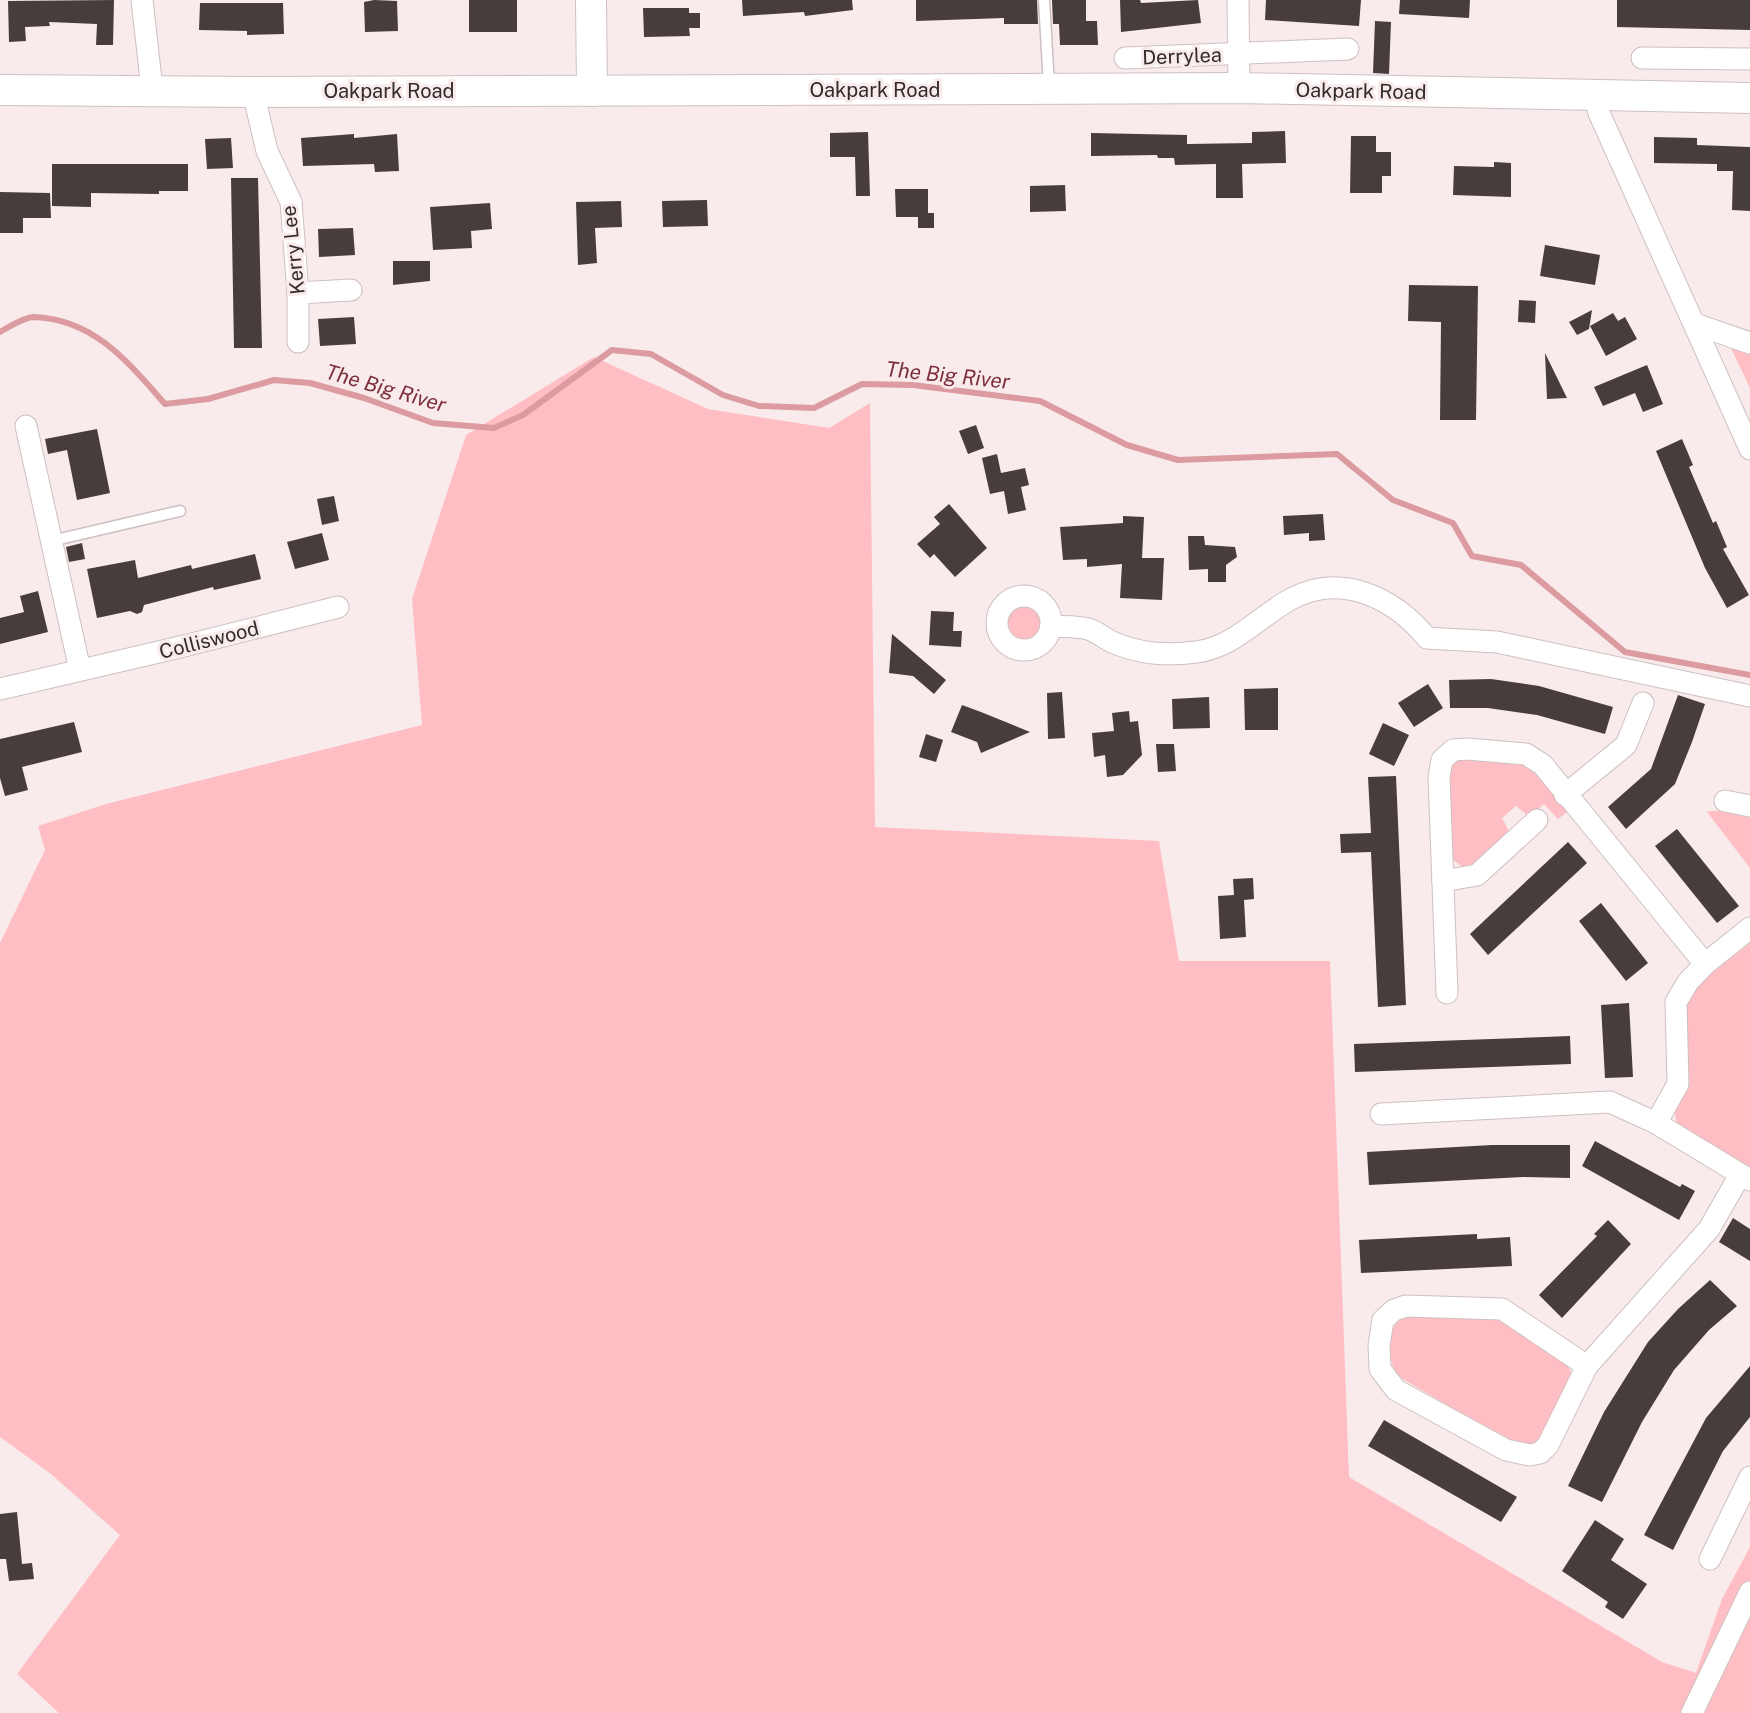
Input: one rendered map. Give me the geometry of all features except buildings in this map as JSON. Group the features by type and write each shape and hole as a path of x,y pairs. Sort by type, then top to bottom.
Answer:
{"main road":[{"path":"591,0 592,91"},
{"name":"Oakpark Road","path":"0,90 152,89 253,92 1239,88 1750,98"}],"street":[{"path":"142,0 152,89"},
{"name":"Derrylea","path":"1238,0 1239,88"},
{"name":"Derrylea","path":"1125,58 1348,49"},
{"path":"1642,58 1750,59"},
{"name":"Kerry Lee","path":"253,92 267,151 291,202 298,293 298,342"},
{"path":"1594,95 1599,113 1750,449"},
{"path":"298,293 351,290"},
{"path":"1695,324 1750,343"},
{"path":"26,426 80,670"},
{"path":"1051,626 1089,629 1112,642 1158,656 1199,652 1233,640 1292,599 1320,589 1358,590 1378,596 1397,607 1427,638 1497,642 1750,696"},
{"name":"Colliswood","path":"0,689 338,607"},
{"path":"1565,795 1626,745 1643,703"},
{"path":"1447,993 1439,777 1442,760 1453,750 1526,754 1543,765 1565,795 1706,964"},
{"path":"1725,801 1750,806"},
{"path":"1443,881 1477,875 1537,820"},
{"path":"1656,1123 1678,1084 1676,1002 1688,982 1706,964 1750,928"},
{"path":"1381,1114 1610,1102 1656,1123 1745,1178 1710,1229 1587,1366 1548,1445 1540,1453 1522,1453 1506,1449 1396,1390 1380,1370 1379,1345 1383,1320 1394,1310 1406,1306 1502,1309 1587,1366"},
{"path":"1710,1559 1750,1477"},
{"path":"1692,1713 1750,1592"}],"lane":[{"path":"1044,0 1049,89"},
{"path":"51,541 180,511"}],"shaded area":[{"path":"1730,346 1750,354 1750,388"},
{"path":"594,357 708,409 829,428 870,403 875,827 1159,841 1179,961 1330,961 1349,1477 1662,1662 1696,1673 1722,1599 1750,1547 1750,1713 59,1713 17,1674 120,1535 51,1474 0,1437 0,943 45,850 38,826 106,804 422,725 412,599 466,435"},
{"path":"1025,605 1037,610 1042,622 1037,634 1025,639 1013,634 1008,622 1013,610"},
{"path":"1461,758 1530,765 1570,810 1558,819 1544,804 1535,812 1526,814 1516,806 1502,818 1508,829 1507,838 1466,870 1451,858 1447,772 1453,762"},
{"path":"1735,811 1750,815 1750,868 1707,812"},
{"path":"1750,943 1750,1170 1678,1128 1674,1111 1688,1089 1686,1001 1693,988"},
{"path":"1409,1315 1503,1318 1566,1361 1572,1375 1542,1440 1531,1447 1517,1446 1396,1375 1389,1341 1394,1326"}],"waterway":[{"name":"The Big River","path":"0,332 30,317 55,320 75,326 92,335 124,359 165,404 208,399 274,380 310,383 364,398 433,423 494,428 523,415 612,350 651,354 723,395 759,406 814,408 862,384 913,385 1040,401 1127,445 1178,460 1337,454 1393,500 1453,523 1472,556 1521,565 1625,652 1750,675"}]}
